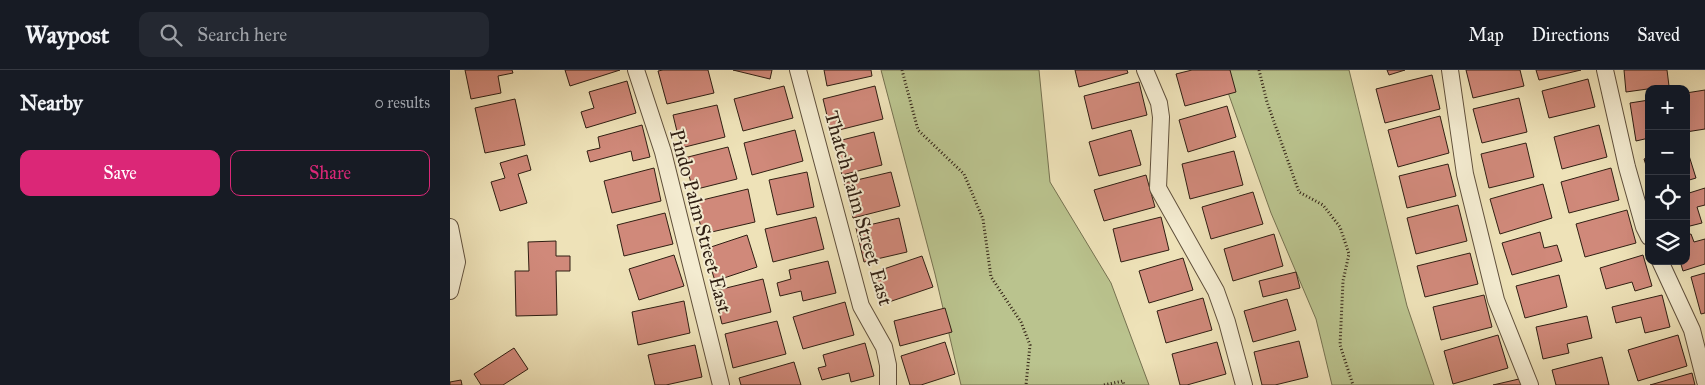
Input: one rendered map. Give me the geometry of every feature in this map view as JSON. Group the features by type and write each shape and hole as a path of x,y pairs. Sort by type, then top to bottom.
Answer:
{"street":[{"name":"Pindo Palm Street East","path":"636,70 662,152 721,385"},
{"name":"Thatch Palm Street East","path":"798,70 861,306 884,347 888,365 888,385"},
{"path":"1144,70 1159,103 1161,117 1158,188 1216,291 1227,322 1244,385"},
{"path":"1450,70 1465,174 1496,300 1530,385"},
{"path":"1605,70 1627,166 1645,229"},
{"path":"450,227 457,262 451,290"},
{"path":"1662,265 1692,330 1705,381"}],"path":[{"path":"902,70 918,130 964,174 982,219 991,277 1021,322 1030,345 1026,385"},
{"path":"1259,70 1267,102 1299,192 1323,206 1340,227 1350,254 1343,281 1340,345 1353,385"},
{"path":"1104,385 1123,380 1124,385"}],"green space":[{"path":"881,70 1039,70 1050,182 1111,283 1149,385 961,385 935,274"},
{"path":"1220,70 1349,70 1407,306 1434,385 1332,385 1316,319 1271,213"}],"building":[{"path":"465,70 512,70 513,73 498,76 501,93 471,99"},
{"path":"565,70 620,70 570,86"},
{"path":"708,70 714,93 667,104 658,71"},
{"path":"733,70 772,70 770,79"},
{"path":"824,70 871,70 872,76 827,86"},
{"path":"1075,70 1127,70 1128,73 1079,87"},
{"path":"1192,70 1230,70 1236,92 1185,106 1176,74"},
{"path":"1387,70 1405,70 1389,75"},
{"path":"1466,70 1520,70 1524,86 1473,98"},
{"path":"1536,70 1581,70 1539,80"},
{"path":"1624,70 1667,70 1669,85 1645,85 1645,89 1626,92"},
{"path":"1432,75 1440,109 1385,123 1376,89"},
{"path":"1588,79 1595,107 1549,118 1542,91"},
{"path":"627,81 636,113 586,128 581,112 594,108 589,92"},
{"path":"1139,82 1147,115 1092,129 1084,96"},
{"path":"784,86 793,118 743,131 734,99"},
{"path":"875,86 883,119 831,132 823,99"},
{"path":"1705,90 1705,129 1690,131 1690,92"},
{"path":"1519,98 1527,132 1482,143 1473,109"},
{"path":"515,99 525,145 485,153 475,108"},
{"path":"1645,101 1645,139 1636,141 1630,103"},
{"path":"717,105 725,137 681,148 673,115"},
{"path":"1227,106 1236,137 1188,152 1179,120"},
{"path":"1440,116 1449,153 1398,167 1388,130"},
{"path":"642,125 650,157 633,161 631,151 590,162 587,151 600,148 598,137"},
{"path":"1599,125 1607,157 1562,169 1554,137"},
{"path":"795,130 803,161 752,175 744,143"},
{"path":"1131,130 1141,165 1099,176 1089,142"},
{"path":"874,132 882,165 842,175 834,142"},
{"path":"1526,143 1534,177 1489,188 1481,154"},
{"path":"728,147 737,179 693,190 684,158"},
{"path":"1234,151 1243,185 1190,199 1182,164"},
{"path":"527,155 531,170 518,174 527,203 500,211 491,182 505,178 500,163"},
{"path":"1690,159 1696,178 1690,180"},
{"path":"1448,164 1456,196 1407,208 1399,176"},
{"path":"654,168 661,201 612,213 604,181"},
{"path":"1611,168 1619,200 1569,213 1561,182"},
{"path":"807,172 814,207 777,215 769,180"},
{"path":"891,172 900,206 853,218 844,183"},
{"path":"1146,175 1155,207 1104,221 1094,190"},
{"path":"1543,184 1552,218 1500,234 1490,199"},
{"path":"1705,188 1705,205 1697,207 1702,223 1690,226 1690,220 1690,193"},
{"path":"748,189 755,222 703,234 694,202"},
{"path":"1253,192 1263,224 1211,239 1202,207"},
{"path":"1458,205 1467,241 1416,254 1407,218"},
{"path":"1627,210 1636,243 1585,257 1576,224"},
{"path":"665,213 673,244 624,256 617,225"},
{"path":"816,217 824,249 773,262 765,229"},
{"path":"1161,217 1169,250 1121,262 1113,229"},
{"path":"899,218 907,252 864,262 856,228"},
{"path":"1540,232 1544,248 1557,245 1562,261 1512,275 1502,243"},
{"path":"1274,234 1283,266 1233,281 1224,249"},
{"path":"1690,234 1694,242 1705,239 1705,264 1683,271 1681,265 1690,265"},
{"path":"747,235 757,267 715,281 705,249"},
{"path":"556,241 556,256 570,256 570,271 556,271 557,315 516,316 515,271 529,271 528,242"},
{"path":"1470,253 1478,284 1425,297 1417,266"},
{"path":"674,255 684,286 639,300 629,269"},
{"path":"1643,255 1652,286 1635,291 1632,282 1606,289 1600,268"},
{"path":"922,256 933,287 883,304 872,273"},
{"path":"1183,258 1193,290 1149,303 1139,271"},
{"path":"828,261 836,293 803,301 801,291 780,296 777,283 791,279 789,270"},
{"path":"1296,272 1300,288 1263,297 1259,281"},
{"path":"1705,273 1705,313 1701,314 1691,277"},
{"path":"1559,275 1567,307 1525,318 1516,286"},
{"path":"763,279 771,312 722,324 714,291"},
{"path":"1484,295 1492,327 1441,340 1433,307"},
{"path":"1662,295 1670,327 1645,333 1641,317 1616,323 1612,307"},
{"path":"1203,298 1212,330 1166,343 1157,311"},
{"path":"1287,299 1296,330 1253,342 1244,311"},
{"path":"684,301 690,333 638,345 632,312"},
{"path":"845,302 854,335 803,349 793,317"},
{"path":"945,308 952,332 900,346 894,321"},
{"path":"1587,316 1592,338 1567,344 1569,353 1543,359 1536,327"},
{"path":"777,321 786,354 733,368 725,334"},
{"path":"1498,335 1508,368 1453,384 1444,351"},
{"path":"1678,335 1687,366 1638,381 1628,350"},
{"path":"1299,341 1308,377 1275,385 1262,385 1254,352"},
{"path":"945,342 955,374 921,385 910,385 901,356"},
{"path":"1217,342 1226,374 1187,385 1180,385 1172,354"},
{"path":"865,343 874,376 851,382 849,373 822,380 818,368 826,366 823,355"},
{"path":"695,345 702,377 666,385 655,385 648,355"},
{"path":"514,348 528,369 503,385 481,385 474,374"},
{"path":"1602,357 1609,385 1556,385 1552,370"},
{"path":"794,362 801,385 741,385 739,378"},
{"path":"1692,373 1695,385 1650,385"},
{"path":"1519,379 1521,385 1493,385"},
{"path":"461,380 462,385 450,385 450,382"}]}
